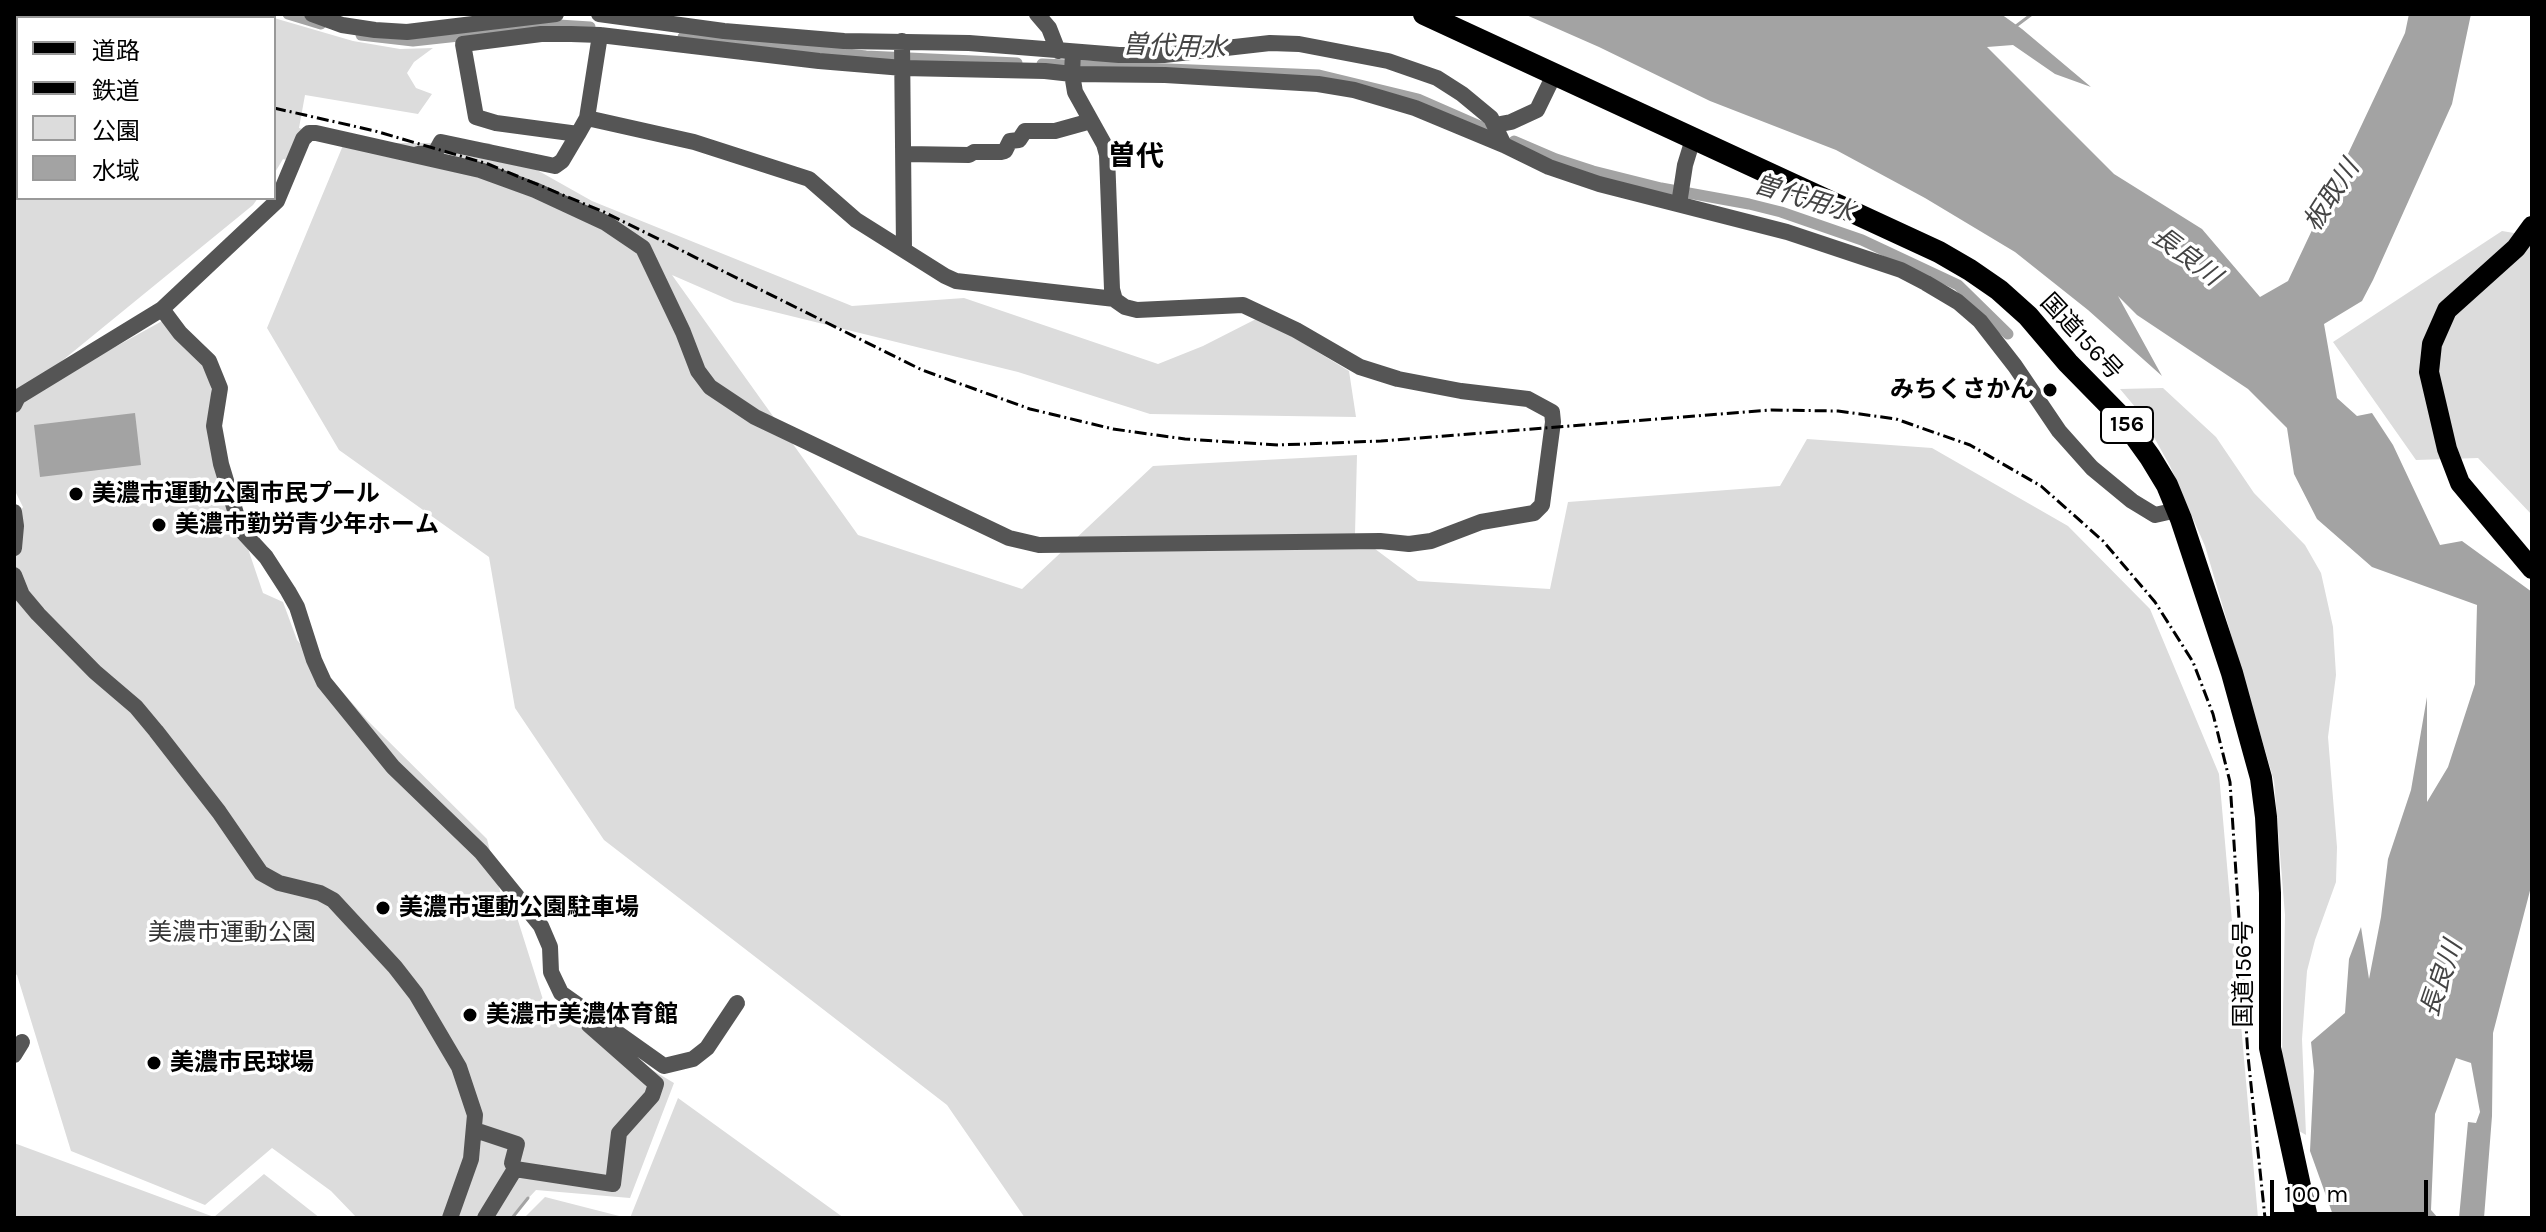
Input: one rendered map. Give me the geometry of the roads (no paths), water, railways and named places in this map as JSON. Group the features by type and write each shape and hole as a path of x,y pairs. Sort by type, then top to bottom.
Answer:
{"highway":[{"name":"国道156号","path":"1424,14 1939,252 1999,290 2028,316 2068,363 2122,418 2150,457 2177,510 2232,673 2261,778 2270,893 2270,1048 2307,1218"}],"main road":[{"path":"2532,226 2516,248 2447,310 2432,344 2429,372 2447,449 2460,483 2532,569"}],"street":[{"path":"312,14 342,25 407,32 556,14"},
{"path":"599,14 635,30 761,45 1045,71 1069,61"},
{"path":"1037,14 1069,61 1075,92 1107,155 1112,289 1115,299"},
{"path":"578,134 496,123 476,117 463,44 541,34 600,35 679,19 761,45 844,41 903,56 969,43 1069,61 1166,65 1354,90 1499,135 1549,167 1599,184 1680,195 1901,270 1958,302 1980,321 2059,431 2092,468 2132,501 2155,515 2177,510"},
{"path":"411,155 435,153 441,142 555,166 562,161 587,118 600,35"},
{"path":"1166,65 1270,43 1299,44 1360,54 1437,78 1481,108 1491,118 1499,135"},
{"path":"903,56 904,249"},
{"path":"1499,135 1511,122 1537,110 1554,75"},
{"path":"14,405 18,397 162,309 277,201 303,139 309,133 480,170 535,190 606,223 643,248 698,371 710,387 755,417 1009,538 1039,545 1380,541 1409,544 1431,541 1499,518 1527,516 1542,505 1552,412 1528,399 1398,379 1360,367 1296,330 1243,305 1137,310 1125,307 1115,299 969,284 945,276 856,220 809,179 694,142 587,118"},
{"path":"905,154 1001,152 1005,151 1010,141 1019,140 1025,131 1055,131 1091,121"},
{"path":"1680,195 1693,139"},
{"path":"162,309 180,333 209,361 220,388 214,426 218,451 241,530 266,557 292,599 324,682 393,767 481,852 541,926 550,947 551,972 561,993 664,1066 693,1059 707,1048 737,1003"},
{"path":"14,512 14,548"},
{"path":"14,575 22,595 38,614 95,672 136,707 156,731 219,812 261,873 279,883 320,893 333,900 416,994 459,1067 475,1115 471,1159 450,1218"},
{"path":"515,1169 613,1184 619,1133 652,1096 656,1084 591,1026 571,1014 576,1004"},
{"path":"475,1130 517,1144 512,1163 515,1169"},
{"path":"485,1218 515,1169"}],"water":[{"path":"1524,14 2001,14 2091,87 2055,74 2013,45 1987,47 2114,174 2202,229 2260,297 2288,281 2405,33 2409,14 2471,14 2452,104 2373,280 2362,301 2324,324 2337,398 2357,416 2372,413 2393,445 2440,545 2462,541 2532,592 2532,883 2493,1033 2492,1116 2484,1218 2459,1218 2468,1122 2476,1123 2480,1112 2471,1063 2456,1058 2435,1114 2431,1210 2438,1218 2334,1218 2310,1151 2314,1071 2311,1042 2345,1013 2349,959 2361,927 2369,979 2388,859 2411,790 2427,697 2427,802 2448,767 2475,684 2477,605 2372,567 2317,519 2294,474 2287,428 2248,389 2137,315 2118,296 2162,376 2088,310 2015,252 1925,198 1836,150 1710,101"},
{"path":"135,413 141,465 40,477 34,425"}],"waterway":[{"name":"曽代用水","path":"288,14 321,24"},
{"path":"2016,26 2032,14"},
{"name":"曽代用水","path":"361,35 413,41 559,25 590,27"},
{"name":"曽代用水","path":"683,37 866,56 1017,63"},
{"name":"曽代用水","path":"1042,64 1319,75 1418,99 1498,134"},
{"name":"曽代用水","path":"1514,141 1593,171 1781,212 1862,240 1958,285 2008,334"},
{"path":"512,1218 528,1198"}],"railway":[{"path":"276,108 375,131 488,164 604,212 922,370 1030,409 1113,429 1185,439 1278,445 1381,441 1771,410 1838,411 1896,419 1970,445 2041,486 2103,541 2155,602 2193,662 2213,714 2230,782 2248,1056 2265,1218"}],"place":[{"name":"みちくさかん","path":"2050,390"},
{"name":"美濃市運動公園市民プール","path":"76,494"},
{"name":"美濃市勤労青少年ホーム","path":"159,525"},
{"name":"美濃市運動公園駐車場","path":"383,908"},
{"name":"美濃市美濃体育館","path":"470,1015"},
{"name":"美濃市民球場","path":"154,1063"}],"district":[{"name":"曽代","path":"1136,157"}],"water label":[{"name":"板取川","path":"2332,196"},
{"name":"長良川","path":"2186,257"},
{"name":"長良川","path":"2442,979"}],"park label":[{"name":"美濃市運動公園","path":"232,933"}]}
